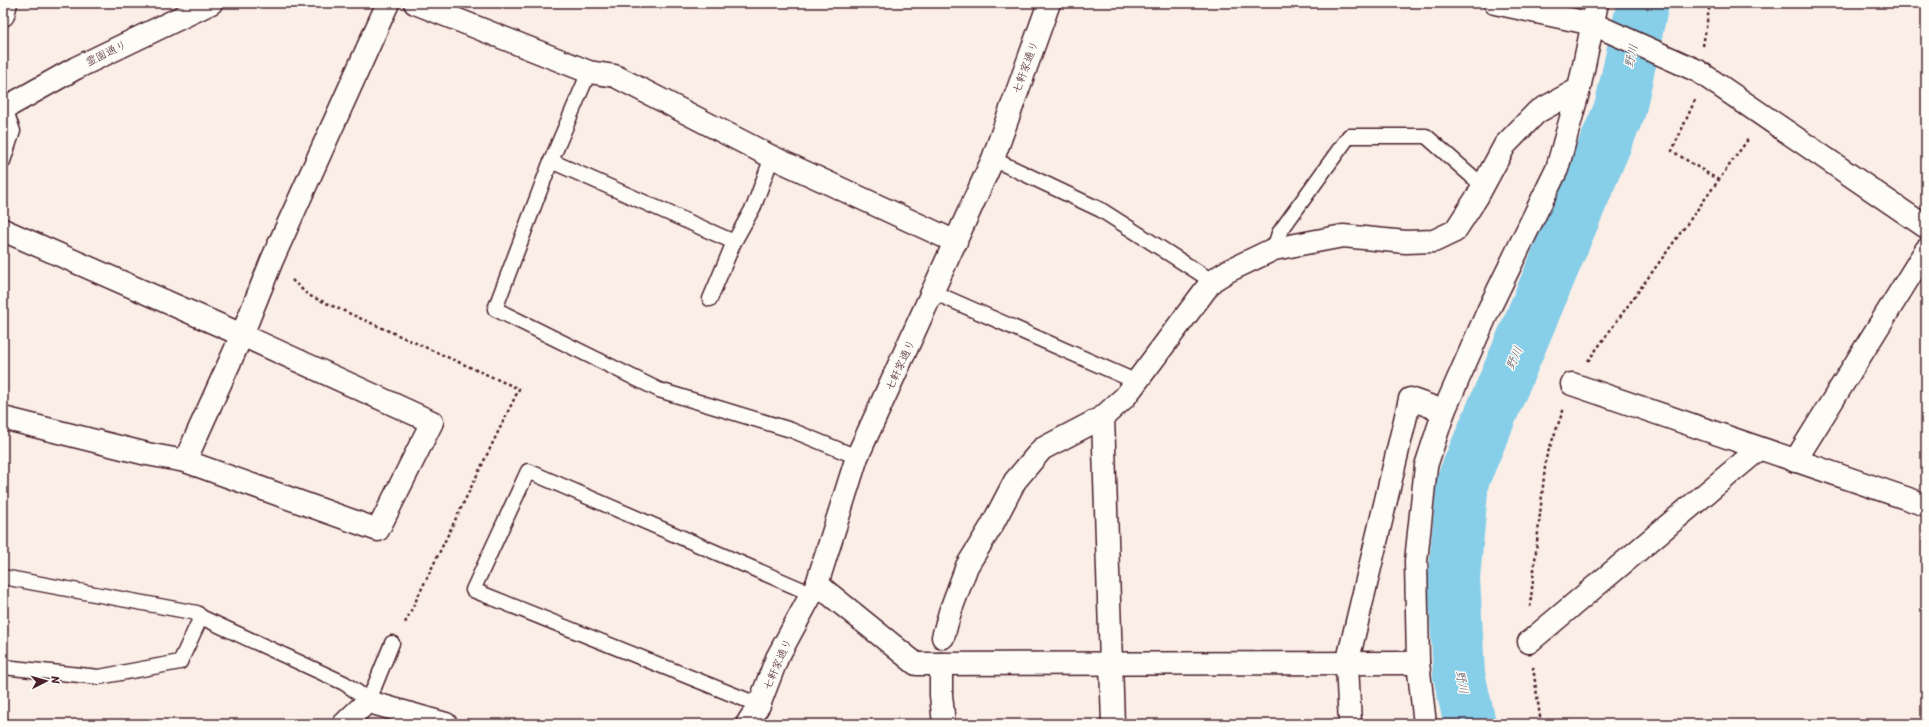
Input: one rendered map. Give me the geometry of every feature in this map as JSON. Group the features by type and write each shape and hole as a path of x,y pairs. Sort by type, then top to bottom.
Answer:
{"street":[{"path":"3,15 6,3"},
{"name":"霊園通り","path":"4,108 76,68 211,3"},
{"path":"185,461 242,335 272,260 388,3"},
{"path":"415,3 589,72 616,76 772,157 956,242"},
{"name":"七軒家通り","path":"746,724 759,705 777,658 815,589 857,457 956,242 992,159 1049,3"},
{"path":"1495,3 1595,13 1702,73 1926,227"},
{"path":"1425,724 1418,664 1416,561 1426,466 1444,411 1489,309 1557,169 1579,89 1595,13"},
{"path":"943,637 967,566 991,527 1015,481 1042,449 1102,417 1125,397 1212,281 1228,271 1274,249 1343,236 1406,242 1434,241 1455,231 1484,186 1506,145 1537,112 1579,89"},
{"path":"3,230 242,335 432,422 378,530 185,461 146,454 3,418"},
{"path":"1795,461 1926,250"},
{"path":"1572,384 1926,505"},
{"path":"1350,724 1347,664 1410,399 1444,411"},
{"path":"1102,417 1113,724"},
{"path":"1530,642 1759,449"},
{"path":"815,589 916,664 1418,664"},
{"path":"941,664 941,695 944,724"},
{"path":"344,724 369,700 376,704 446,724"}],"lane":[{"path":"589,72 551,161 495,309 659,390 791,430 857,457"},
{"path":"3,160 13,131 4,108"},
{"path":"1274,249 1279,233 1349,136 1426,136 1484,186"},
{"path":"710,299 734,242 754,206 772,157"},
{"path":"992,159 1101,210 1212,281"},
{"path":"551,161 734,242"},
{"path":"933,292 1137,382"},
{"path":"759,705 473,590 528,471 815,589"},
{"path":"3,577 197,613 201,618 344,683 369,700 392,643"},
{"path":"3,667 99,677 180,662 201,618"}],"path":[{"path":"1710,3 1702,73 1672,151 1720,181"}],"waterway":[{"name":"野川","path":"1470,724 1459,675 1454,577 1463,480 1620,109 1643,3"}]}
